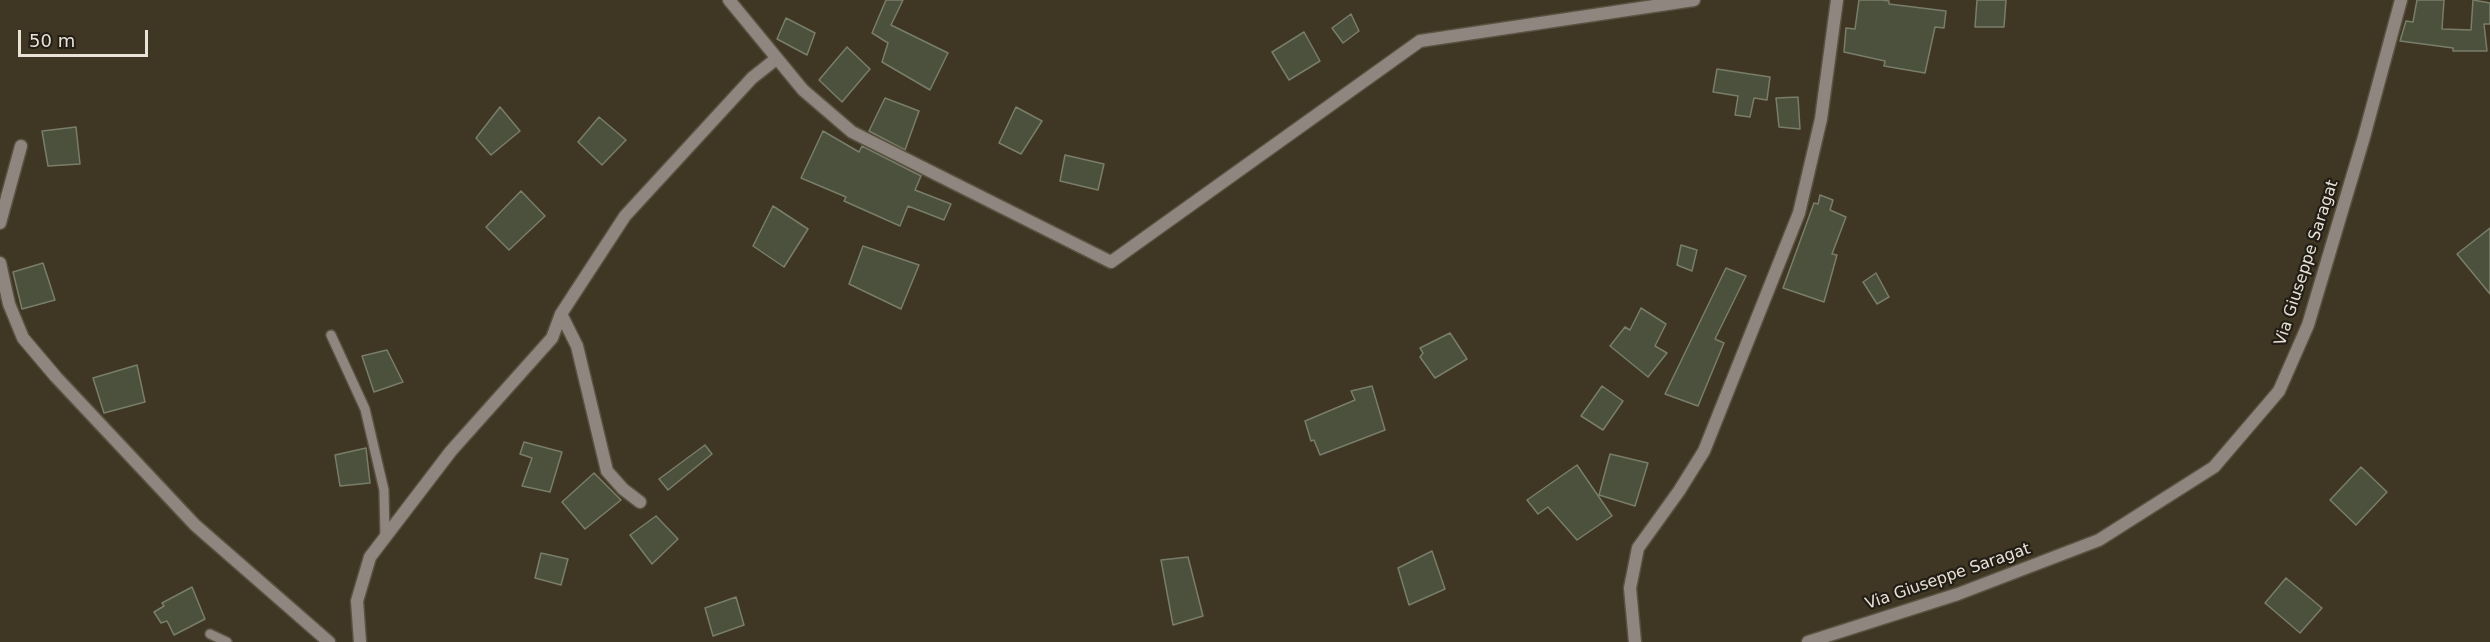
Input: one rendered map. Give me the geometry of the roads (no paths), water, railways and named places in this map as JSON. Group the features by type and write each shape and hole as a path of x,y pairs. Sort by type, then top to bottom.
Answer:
{"street":[{"path":"729,0 803,90 852,132 1111,262 1420,41 1694,0"},
{"path":"1635,642 1630,588 1638,548 1679,491 1704,451 1799,213 1821,119 1837,0"},
{"name":"Via Giuseppe Saragat","path":"1808,642 1958,594 2099,540 2214,467 2279,391 2308,325 2364,137 2401,0"},
{"path":"360,642 357,601 370,557 452,451 552,338 561,314 625,216 752,78 776,59"},
{"path":"0,223 21,146"},
{"path":"0,263 9,304 23,338 56,377 195,525 329,642"},
{"path":"561,314 578,346 607,471 623,489 640,502"}],"lane":[{"path":"331,335 365,409 384,490 385,537"},
{"path":"210,634 227,642"}]}
